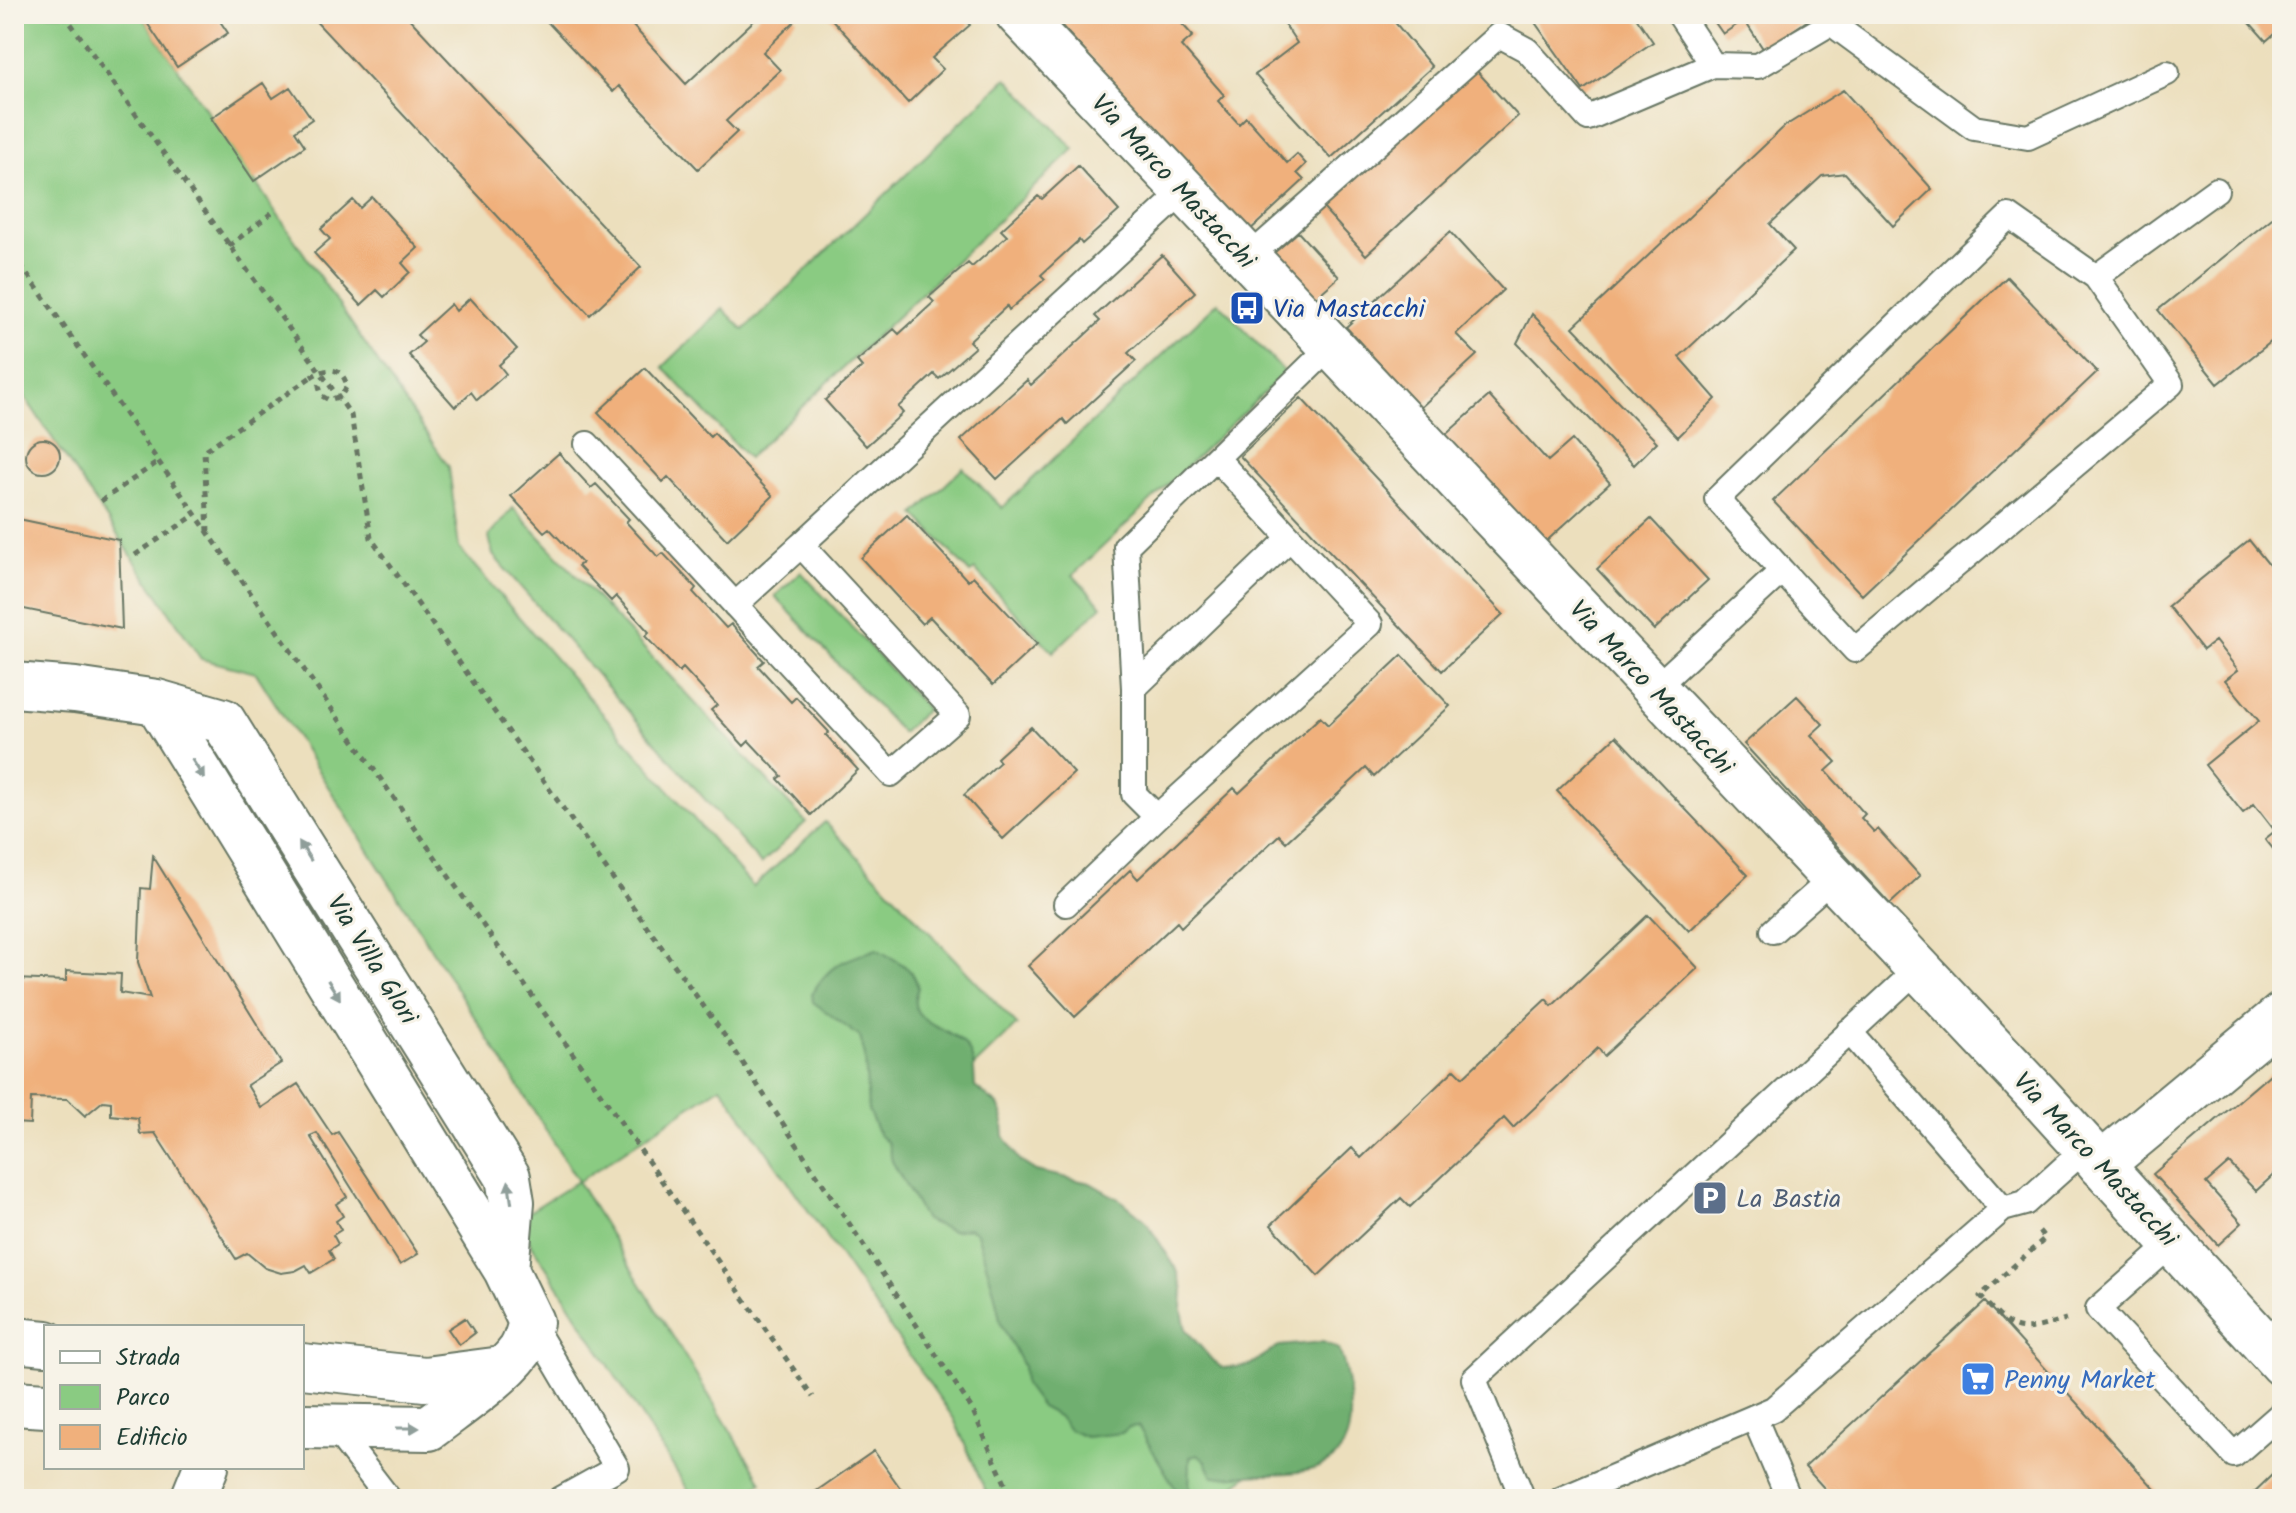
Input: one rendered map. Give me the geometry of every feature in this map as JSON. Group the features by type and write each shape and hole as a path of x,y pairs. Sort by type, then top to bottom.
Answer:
{"street":[{"name":"Via Marco Mastacchi","path":"1018,14 2094,1156 2282,1364"},
{"name":"Via Villa Glori","path":"14,685 157,702 223,721 508,1177 512,1202 506,1270 531,1322"},
{"path":"2094,1156 2282,1015"},
{"path":"318,1427 429,1428 520,1351 531,1322"},
{"path":"14,1340 44,1343"},
{"path":"304,1366 425,1379 502,1369"},
{"path":"14,1403 44,1405"},
{"path":"193,1499 205,1469"}],"lane":[{"path":"1679,14 1713,65"},
{"path":"1247,259 1499,35 1527,50 1588,118 1713,65 1758,66 1831,23 1974,128 2028,137 2167,73"},
{"path":"2096,277 2216,190"},
{"path":"735,605 1184,191"},
{"path":"2009,216 2096,277 2171,384 1855,650 1717,499 2009,216"},
{"path":"1157,817 1134,794 1134,688 1126,546 1330,347"},
{"path":"587,444 891,774 958,715 801,545"},
{"path":"1066,904 1370,624 1216,458"},
{"path":"1134,688 1290,538"},
{"path":"1654,689 1782,571"},
{"path":"1773,931 1833,878"},
{"path":"1523,1499 1474,1379 1918,969"},
{"path":"1849,1031 2003,1209"},
{"path":"1562,1499 1773,1409 2003,1209 2025,1203 2094,1156"},
{"path":"2173,1243 2098,1309 2234,1455 2282,1413"},
{"path":"531,1322 617,1468 561,1499"},
{"path":"1754,1417 1789,1499"},
{"path":"318,1427 389,1499"}],"path":[{"path":"64,14 351,415 371,538 729,1042 972,1409 1012,1499"},
{"path":"229,246 274,211"},
{"path":"14,255 813,1397"},
{"path":"208,532 204,451 322,370 336,370 345,377 347,386 341,396 329,400 322,396 319,386 325,377"},
{"path":"101,501 158,462"},
{"path":"135,555 195,515"},
{"path":"2036,1228 2045,1238 1980,1296 2006,1325 2032,1330 2098,1309"}],"green space":[{"path":"14,14 141,14 449,467 459,548 753,887 825,822 1017,1025 939,1100 1254,1471 1216,1499 989,1499 954,1419 721,1086 578,1182 762,1482 735,1499 694,1499 516,1220 578,1181 256,673 201,659 14,381"},
{"path":"1007,78 1074,149 748,458 663,367 723,309 744,330"},
{"path":"1218,302 1285,373 1073,575 1102,606 1053,652 975,570 970,573 915,514 963,468 1002,508"},
{"path":"513,508 806,822 761,864 493,555 489,536"},
{"path":"801,572 927,709 902,733 775,596"},
{"path":"877,949 912,973 918,988 916,1009 922,1017 965,1045 971,1055 975,1087 998,1105 1002,1113 1004,1136 1020,1161 1036,1171 1090,1183 1122,1201 1145,1220 1177,1270 1183,1290 1182,1310 1186,1330 1212,1360 1222,1368 1248,1366 1279,1346 1323,1342 1339,1349 1347,1379 1350,1409 1349,1429 1336,1456 1326,1464 1297,1472 1213,1477 1205,1460 1198,1455 1190,1457 1189,1494 1181,1498 1138,1426 1129,1427 1122,1433 1086,1437 1069,1430 1058,1416 1041,1407 1024,1384 1023,1366 1001,1324 977,1233 969,1228 952,1231 925,1220 892,1161 888,1143 879,1135 868,1110 865,1056 860,1037 813,1002 812,993 832,969"}],"building":[{"path":"141,14 215,14 228,33 177,67"},
{"path":"309,14 405,14 641,267 590,315"},
{"path":"540,14 644,14 632,25 686,84 761,14 792,14 797,19 763,52 780,70 726,121 737,132 698,169 619,86 613,92"},
{"path":"827,14 960,14 970,25 932,58 943,69 908,103"},
{"path":"1051,14 1158,14 1165,21 1173,14 1193,36 1181,46 1224,95 1218,101 1239,124 1246,117 1287,163 1297,154 1306,164 1297,173 1304,180 1248,232"},
{"path":"1278,14 1388,14 1432,67 1331,158 1255,75 1297,43"},
{"path":"1529,14 1634,14 1653,42 1583,90"},
{"path":"1709,14 1817,14 1764,50 1744,20 1723,34"},
{"path":"2242,14 2282,14 2282,27 2266,41"},
{"path":"1475,69 1518,116 1366,255 1323,208"},
{"path":"263,83 273,98 290,87 312,119 295,131 305,146 254,181 211,118"},
{"path":"1843,90 1932,189 1893,226 1845,173 1822,176 1770,224 1794,250 1679,357 1716,399 1678,437 1573,327 1785,126"},
{"path":"1078,166 1119,211 1082,244 1079,240 1041,275 1045,279 1009,310 1007,306 969,341 975,347 939,379 934,374 898,407 903,413 866,446 825,400 862,367 857,361 894,329 899,334 934,302 929,297 968,263 972,267 1007,236 1001,230 1038,196 1042,199"},
{"path":"372,197 418,248 402,263 410,272 384,297 377,290 361,305 314,253 330,239 321,229 353,200 360,208"},
{"path":"2282,210 2282,333 2218,384 2158,310"},
{"path":"1298,232 1339,277 1314,299 1274,253"},
{"path":"1450,232 1503,290 1456,334 1477,355 1420,408 1346,327"},
{"path":"1162,255 1195,292 1128,353 1136,361 1067,424 1063,419 997,479 961,440 1027,380 1031,385 1100,321 1095,316"},
{"path":"2007,277 2097,372 1862,595 1773,501"},
{"path":"470,298 517,349 499,365 506,374 477,400 471,392 455,407 409,355 424,342 417,335 451,304 456,311"},
{"path":"1532,314 1657,442 1634,465 1517,343"},
{"path":"645,368 710,437 714,433 773,496 727,540 668,477 663,482 598,412"},
{"path":"1489,396 1548,461 1572,440 1610,483 1540,547 1442,438"},
{"path":"1301,398 1503,614 1442,671 1240,456"},
{"path":"43,439 55,444 60,456 55,468 43,473 31,468 26,456 31,444"},
{"path":"559,453 591,488 596,484 629,519 626,522 658,557 663,553 696,588 693,592 726,628 731,624 764,661 758,666 791,702 796,697 829,732 826,735 858,770 811,815 778,779 782,776 749,741 744,746 711,710 717,705 683,668 679,672 645,636 649,632 616,596 611,601 578,566 582,563 549,528 544,532 511,496"},
{"path":"907,515 968,581 973,576 1037,644 993,685 930,617 922,624 861,558"},
{"path":"14,518 119,540 122,629 14,607"},
{"path":"1651,519 1708,580 1654,630 1597,569"},
{"path":"2249,540 2282,581 2273,590 2282,601 2282,860 2265,839 2275,831 2254,804 2243,813 2205,765 2259,721 2225,680 2238,670 2215,641 2203,650 2168,606"},
{"path":"1402,655 1450,706 1374,777 1366,768 1286,842 1279,835 1181,927 1177,922 1075,1017 1028,966 1130,870 1138,879 1234,788 1239,793 1320,717 1328,725"},
{"path":"1797,696 1823,724 1811,735 1836,762 1826,771 1865,814 1861,818 1874,832 1878,829 1920,876 1890,904 1744,744"},
{"path":"1031,727 1074,773 1003,839 964,795 1000,762 997,758"},
{"path":"1616,736 1748,875 1689,931 1557,791"},
{"path":"153,856 281,1063 247,1085 261,1108 298,1084 332,1135 338,1132 418,1254 400,1265 317,1133 310,1136 347,1197 336,1204 343,1216 336,1221 341,1230 333,1235 338,1244 329,1250 334,1259 311,1273 306,1265 281,1273 265,1268 247,1253 236,1259 155,1133 140,1134 138,1118 111,1115 111,1102 103,1101 85,1116 67,1099 31,1098 30,1124 14,1123 14,979 66,981 66,971 121,974 120,993 150,998 138,962 141,888 150,889"},
{"path":"1648,915 1698,968 1604,1056 1598,1048 1513,1128 1504,1118 1410,1207 1401,1198 1318,1276 1271,1225 1352,1148 1361,1158 1455,1069 1463,1077 1546,999 1552,1006"},
{"path":"2282,1064 2282,1167 2256,1191 2229,1163 2206,1183 2242,1223 2218,1245 2153,1174"},
{"name":"Penny Market","path":"1985,1302 2164,1499 1834,1499 1805,1467"},
{"path":"465,1318 475,1333 459,1345 448,1329"},
{"path":"874,1451 908,1499 805,1499"},
{"path":"2272,1475 2282,1486 2282,1499 2247,1499"}],"place":[{"name":"Via Mastacchi","path":"1247,308"},
{"name":"La Bastia","path":"1710,1198"},
{"name":"Penny Market","path":"1978,1379"}]}
